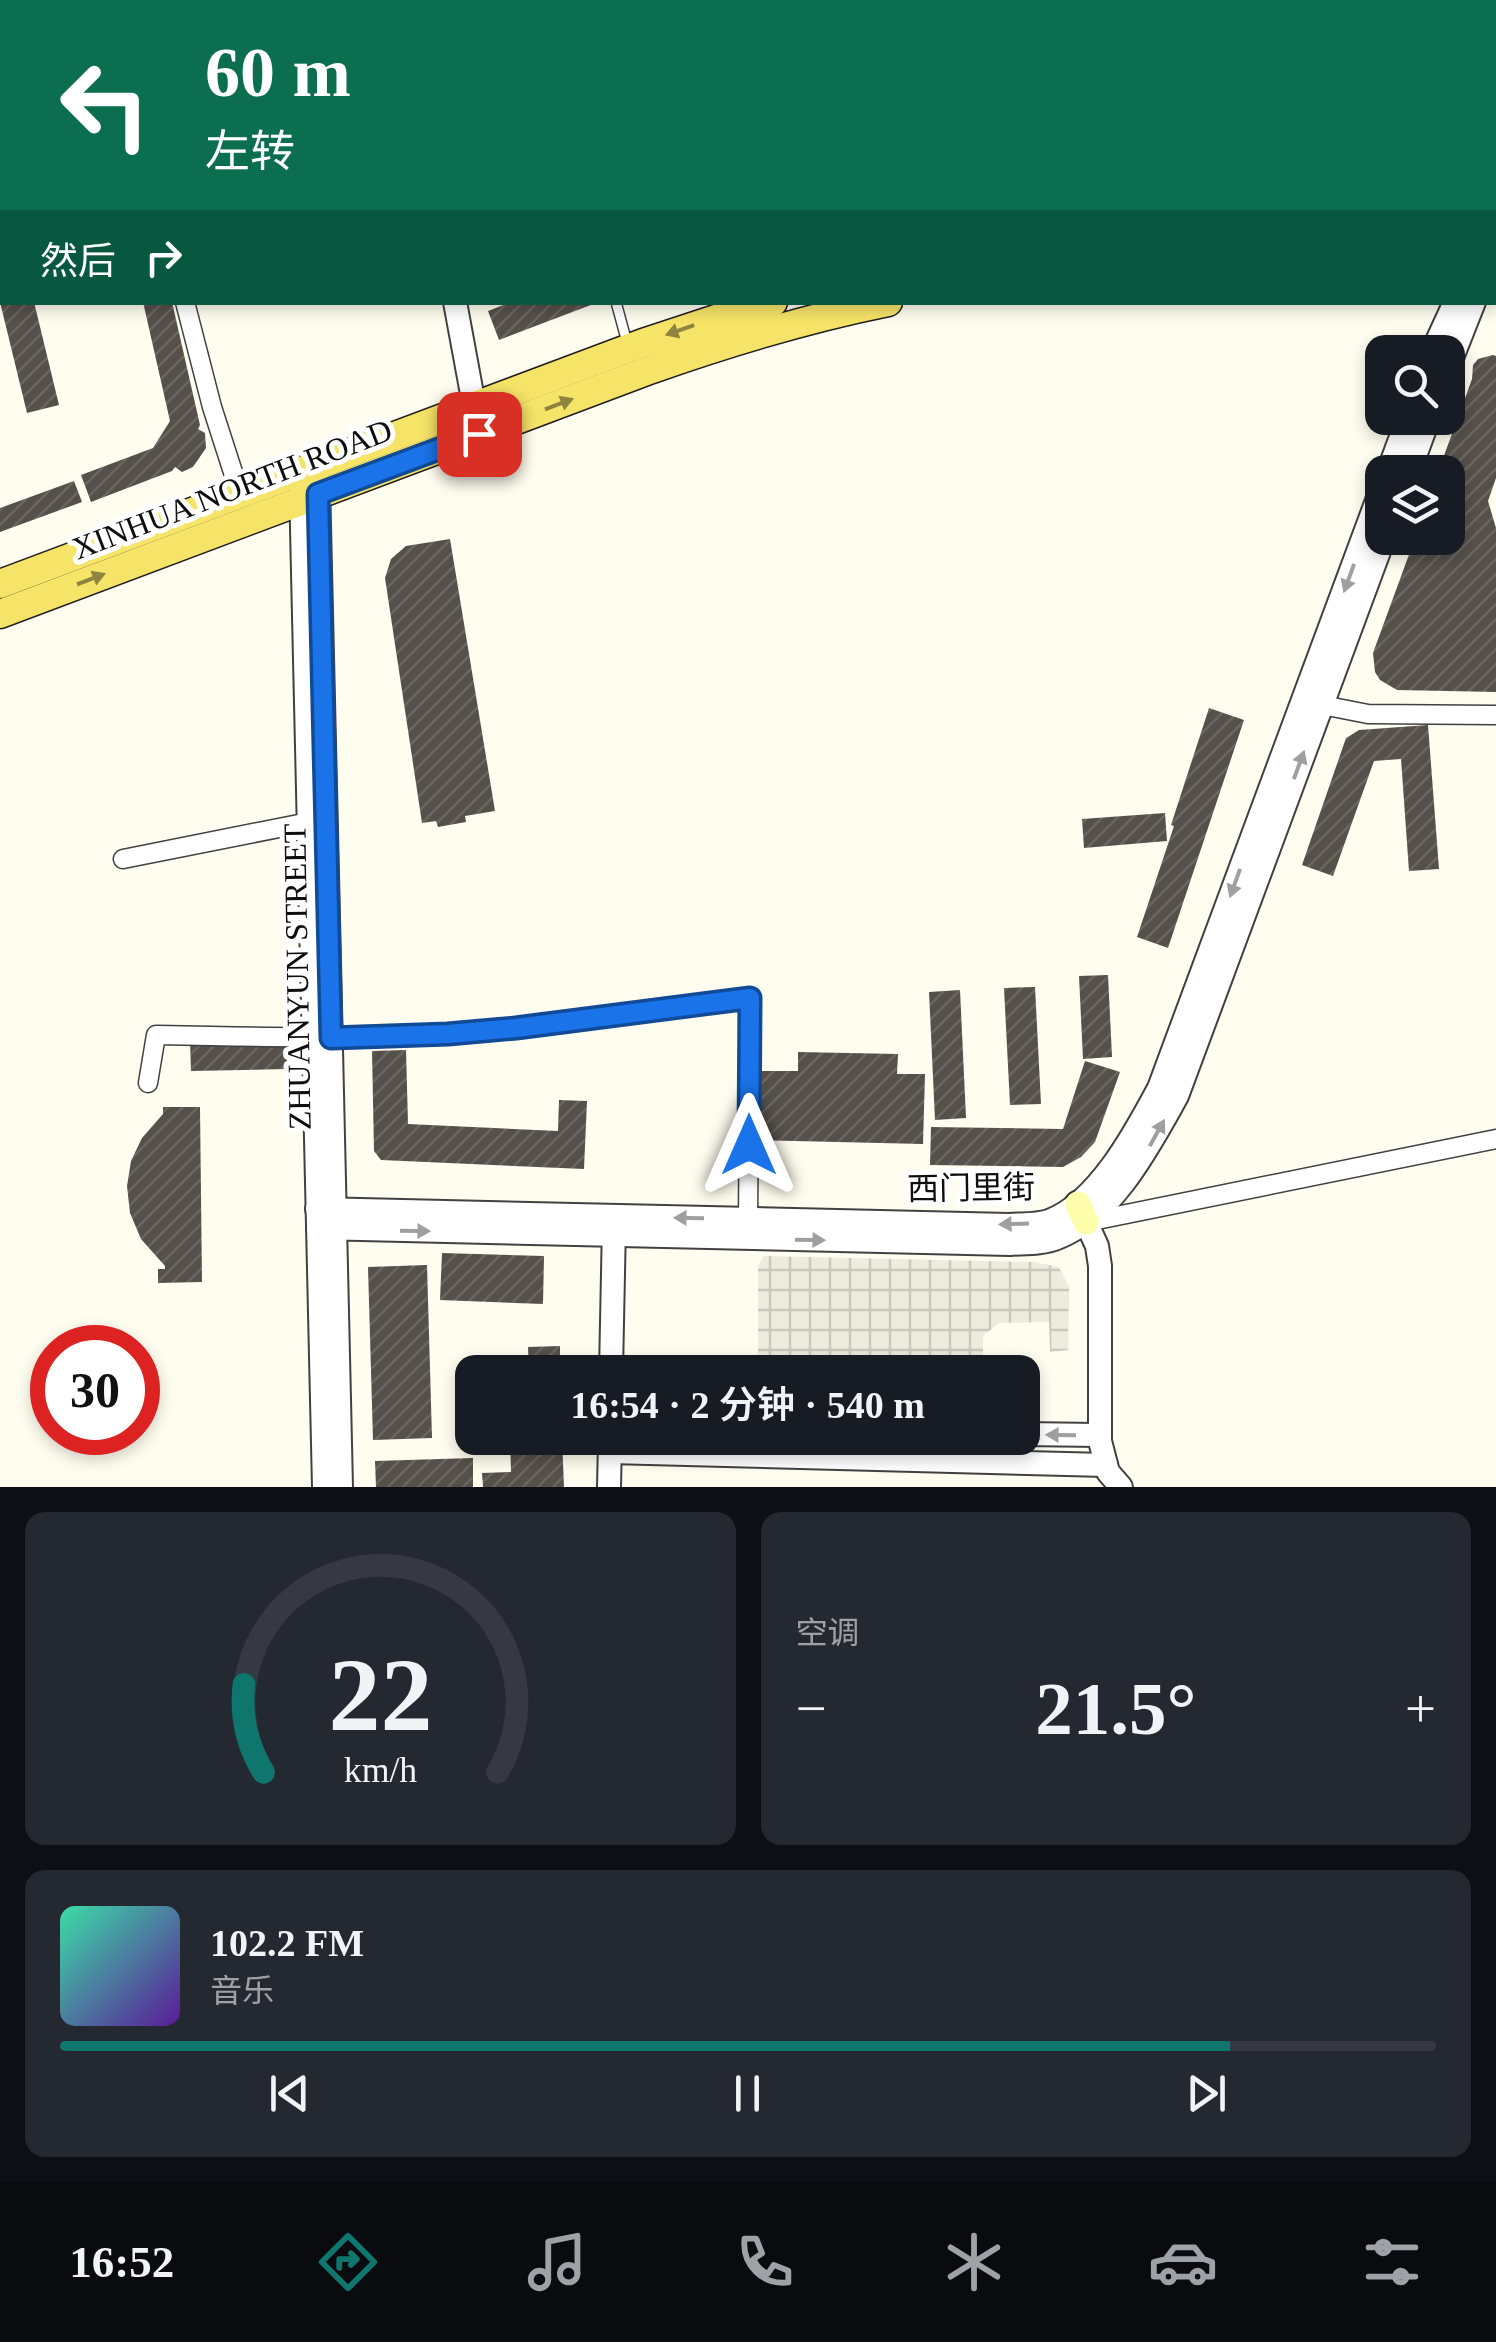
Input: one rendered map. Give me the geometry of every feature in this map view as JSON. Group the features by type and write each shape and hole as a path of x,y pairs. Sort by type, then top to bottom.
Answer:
{"main road":[{"name":"XINHUA NORTH ROAD","path":"0,614 310,498 629,349 763,305"},
{"name":"XINHUA NORTH ROAD","path":"0,584 309,468 876,305"}],"street":[{"path":"186,305 240,494"},
{"path":"456,305 477,420"},
{"path":"1440,335 1454,305"},
{"path":"1461,335 1473,305"},
{"name":"ZHUANYUN STREET","path":"309,468 326,1219 324,1487"},
{"name":"西门里街","path":"614,1226 748,1219 1009,1225 1082,1213 1128,1145 1160,1088 1365,533"},
{"path":"326,1219 614,1226 1010,1244 1055,1239 1144,1156 1177,1096 1378,555"},
{"path":"1322,706 1368,714 1496,716"},
{"path":"124,860 317,820"},
{"path":"148,1084 156,1035 448,1034 750,998 748,1219"},
{"path":"1082,1213 1496,1139"},
{"path":"1082,1213 1097,1246 1100,1266 1099,1436 1106,1466 1121,1487"},
{"name":"ZHUANYUN STREET","path":"326,1219 341,1487"},
{"path":"611,1355 614,1226"},
{"path":"1040,1434 1099,1436"},
{"path":"609,1487 610,1455"},
{"path":"846,1455 1106,1466"}],"lane":[{"path":"617,305 629,349"}],"shaded area":[{"path":"764,1256 1034,1262 1059,1267 1069,1287 1068,1350 1050,1352 1049,1322 999,1323 983,1336 983,1355 758,1355 758,1265"}],"building":[{"path":"1,305 35,305 59,405 27,413"},
{"path":"144,305 173,305 198,429 205,433 206,448 193,467 182,472 175,467 91,502 81,475 153,448 170,421"},
{"path":"503,305 591,305 499,340 488,311"},
{"path":"1496,356 1496,478 1488,501 1496,528 1496,692 1397,690 1380,680 1373,653 1409,555 1465,555 1465,455 1444,455 1452,435 1465,435 1465,398 1478,359"},
{"path":"74,481 82,502 0,532 0,508"},
{"path":"450,539 495,811 465,816 466,822 438,827 436,821 422,823 385,578 391,559 406,546"},
{"path":"1209,708 1244,720 1168,948 1137,937"},
{"path":"1428,725 1439,869 1409,871 1401,759 1374,761 1333,876 1302,865 1346,738 1359,730"},
{"path":"1165,813 1167,841 1084,848 1082,819"},
{"path":"1108,975 1112,1057 1083,1059 1079,976"},
{"path":"1035,987 1041,1104 1010,1105 1004,988"},
{"path":"960,990 966,1118 935,1120 929,992"},
{"path":"287,1039 287,1069 191,1071 190,1041"},
{"path":"406,1050 408,1124 558,1131 559,1100 587,1101 584,1169 381,1160 374,1151 372,1051"},
{"path":"798,1052 898,1054 897,1074 925,1074 923,1144 754,1140 755,1071 798,1071"},
{"path":"1085,1061 1120,1072 1095,1142 1081,1157 1063,1167 930,1165 931,1127 1063,1129"},
{"path":"163,1107 200,1107 202,1282 158,1283 158,1269 165,1266 141,1239 130,1213 127,1186 131,1161 142,1138 163,1114"},
{"path":"442,1253 544,1256 543,1304 440,1300"},
{"path":"427,1265 432,1438 373,1440 368,1267"},
{"path":"560,1346 560,1355 528,1355 528,1347"},
{"path":"510,1455 563,1455 564,1487 483,1487 482,1473 511,1472"},
{"path":"473,1458 473,1487 376,1487 375,1461"}],"route":[{"path":"479,434 318,494 331,1038 516,1028 750,998 749,1145"}]}
